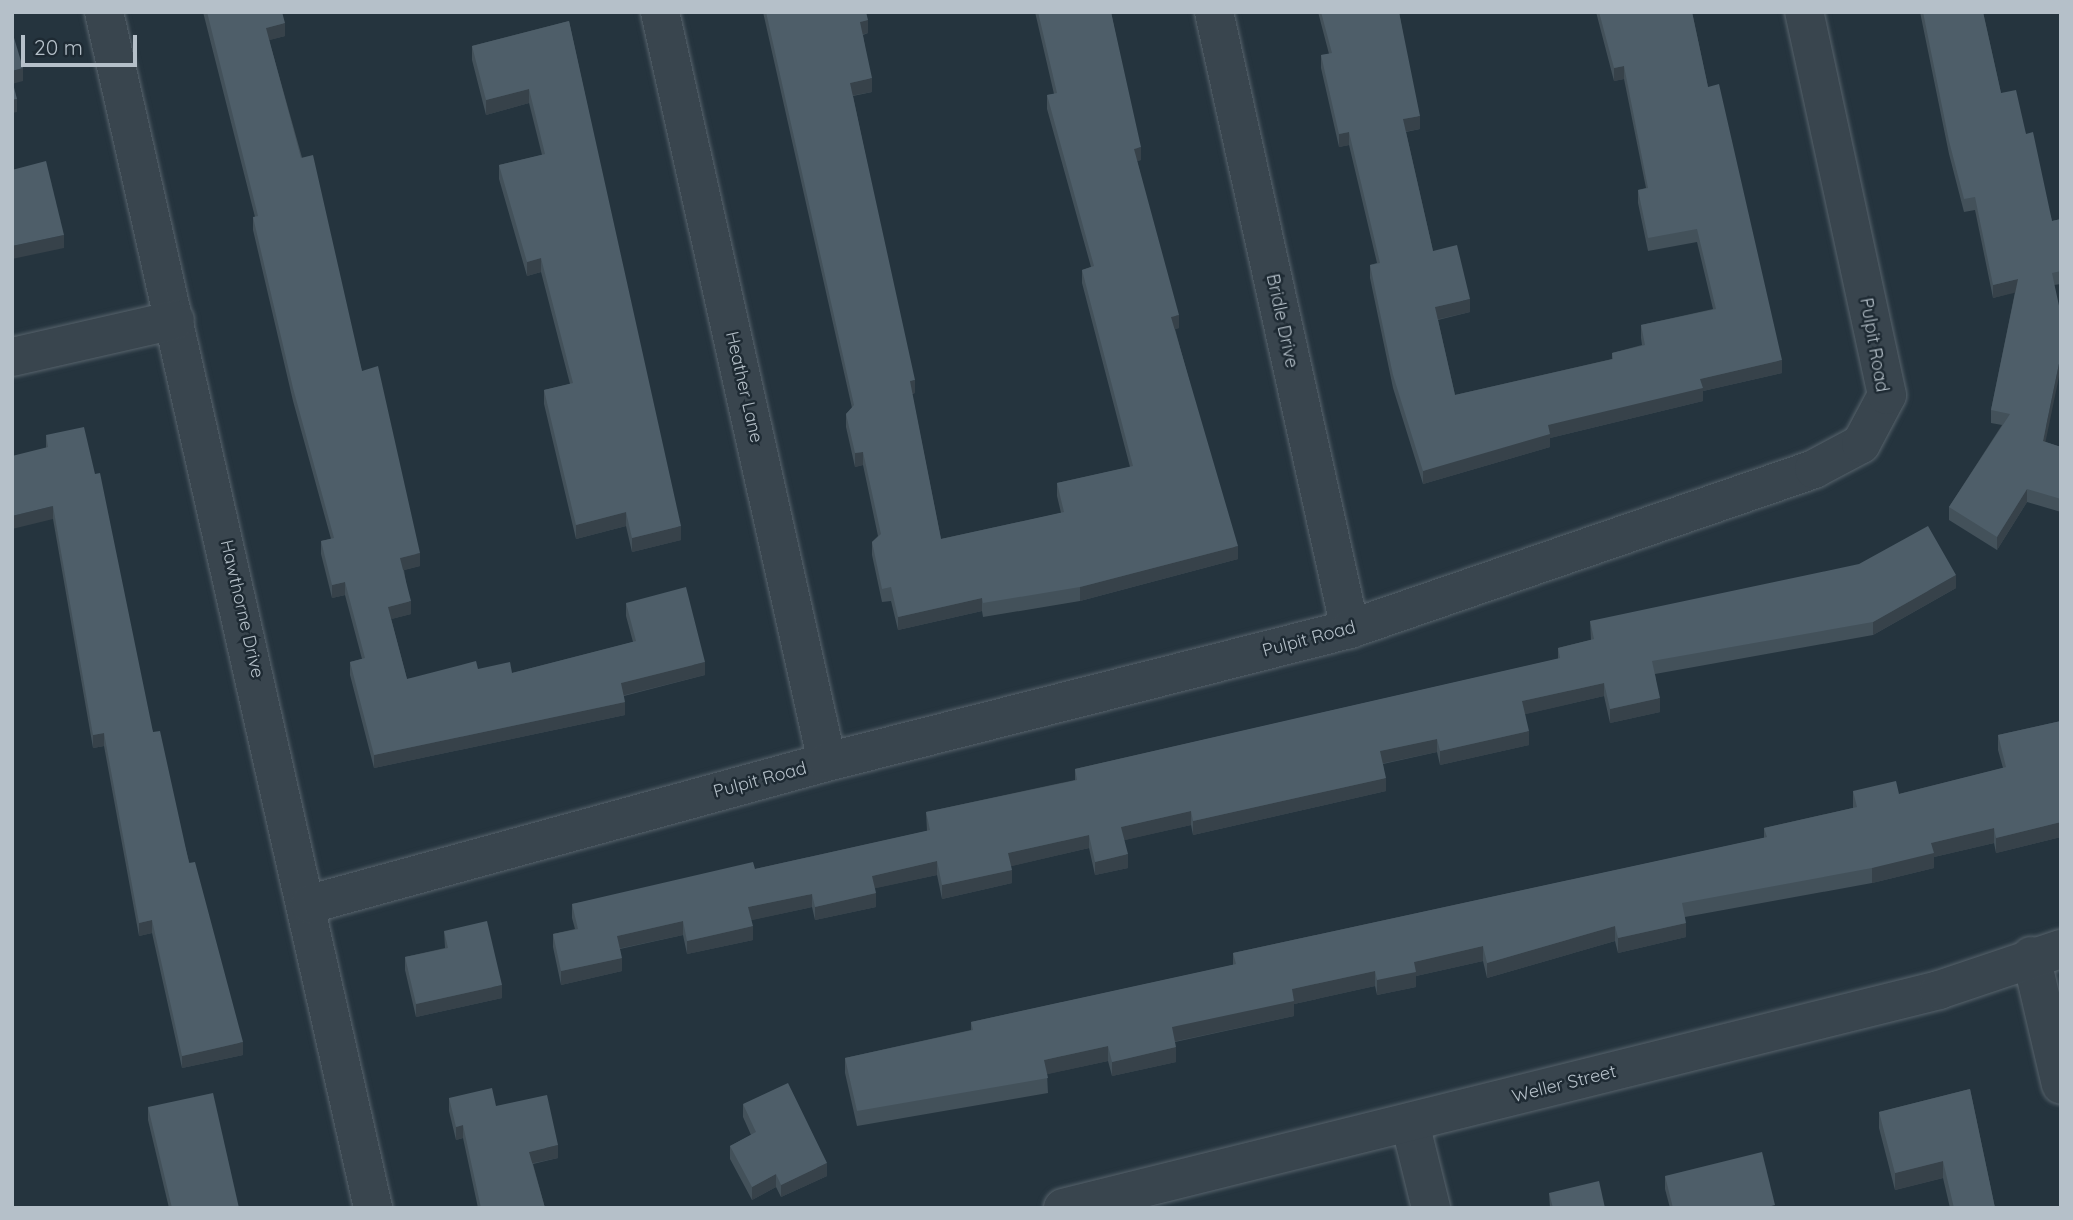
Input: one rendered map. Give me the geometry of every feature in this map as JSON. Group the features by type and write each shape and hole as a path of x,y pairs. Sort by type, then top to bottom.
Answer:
{"street":[{"name":"Hawthorne Drive","path":"104,12 310,904 373,1208"},
{"name":"Heather Lane","path":"660,12 827,762"},
{"name":"Bridle Drive","path":"1214,12 1350,629"},
{"name":"Pulpit Road","path":"310,904 827,762 1350,629 1814,469 1861,444 1886,395 1804,12"},
{"path":"12,357 175,320"},
{"path":"2046,953 2061,1085"},
{"name":"Weller Street","path":"1063,1208 1939,990 2046,953"},
{"path":"1410,1123 1431,1208"}],"building":[{"path":"207,12 282,12 285,23 266,28 301,158 313,155 362,371 378,366 420,553 400,558 411,601 388,607 407,679 476,661 478,669 510,662 512,673 636,641 626,603 686,587 705,662 621,683 625,702 374,755 350,662 365,658 345,582 332,585 321,541 334,538 293,388 253,217 258,216"},
{"path":"766,12 866,12 868,20 860,22 872,78 850,83 915,380 910,381 941,539 1064,512 1057,483 1133,466 1082,270 1094,266 1047,95 1057,93 1038,12 1111,12 1141,147 1134,149 1179,315 1171,317 1238,546 1080,587 983,603 982,598 898,617 891,587 882,589 872,542 881,534 863,452 855,453 846,414 854,405"},
{"path":"1321,12 1399,12 1420,116 1403,119 1433,251 1457,245 1470,299 1435,307 1455,395 1613,359 1612,353 1645,345 1641,325 1716,309 1697,229 1648,238 1638,190 1648,188 1624,66 1614,68 1599,12 1692,12 1708,87 1719,84 1782,360 1700,379 1703,388 1548,425 1550,434 1423,471 1393,375 1370,265 1380,263 1349,132 1339,134 1321,55 1332,53"},
{"path":"1923,12 1983,12 2001,93 2016,90 2026,134 2033,132 2052,221 2061,219 2061,271 2052,273 2061,315 2061,354 2043,441 2061,447 2061,499 2027,489 1997,537 1949,507 2010,414 1991,410 2018,279 1993,285 1975,197 1964,199 1949,141"},
{"path":"569,21 681,526 632,538 626,512 576,525 544,390 573,383 541,258 527,262 499,165 545,154 529,89 486,100 472,46"},
{"path":"12,31 23,68 12,71"},
{"path":"12,80 17,99 12,100"},
{"path":"46,161 64,235 12,246 12,170"},
{"path":"84,427 95,474 100,473 153,732 160,731 189,863 195,862 243,1042 182,1056 152,920 139,923 104,733 93,735 53,506 12,516 12,456 48,447 46,435"},
{"path":"1928,526 1956,575 1873,622 1652,661 1660,698 1610,709 1604,683 1522,701 1529,731 1440,751 1437,739 1380,751 1386,778 1193,821 1191,811 1121,827 1128,854 1095,862 1089,835 1008,853 1012,870 942,885 937,861 872,876 876,893 815,907 812,894 748,907 753,926 687,941 683,921 617,936 622,958 561,971 553,934 578,929 572,904 753,862 755,869 930,830 926,812 1077,780 1075,769 1560,658 1558,648 1594,639 1590,621 1859,564"},
{"path":"2061,721 2061,822 1996,838 1994,828 1931,843 1934,853 1872,868 1682,903 1686,923 1618,938 1615,926 1487,963 1483,946 1414,962 1416,972 1377,980 1375,971 1292,989 1294,1001 1172,1027 1176,1047 1112,1062 1108,1046 1044,1060 1048,1078 857,1111 845,1058 973,1030 971,1022 1236,964 1233,953 1767,837 1764,828 1857,807 1853,791 1896,781 1899,794 2006,767 1998,735"},
{"path":"487,921 502,985 416,1004 405,957 448,948 444,931"},
{"path":"788,1083 827,1163 781,1185 776,1174 752,1187 730,1146 756,1132 743,1104"},
{"path":"492,1088 496,1106 547,1095 558,1145 529,1152 545,1208 481,1208 463,1125 456,1127 449,1098"},
{"path":"1970,1089 1995,1208 1954,1208 1943,1161 1895,1173 1879,1112"},
{"path":"213,1093 239,1208 172,1208 148,1107"},
{"path":"1762,1152 1775,1205 1764,1208 1673,1208 1665,1176"},
{"path":"1599,1181 1605,1208 1553,1208 1549,1193"}]}
